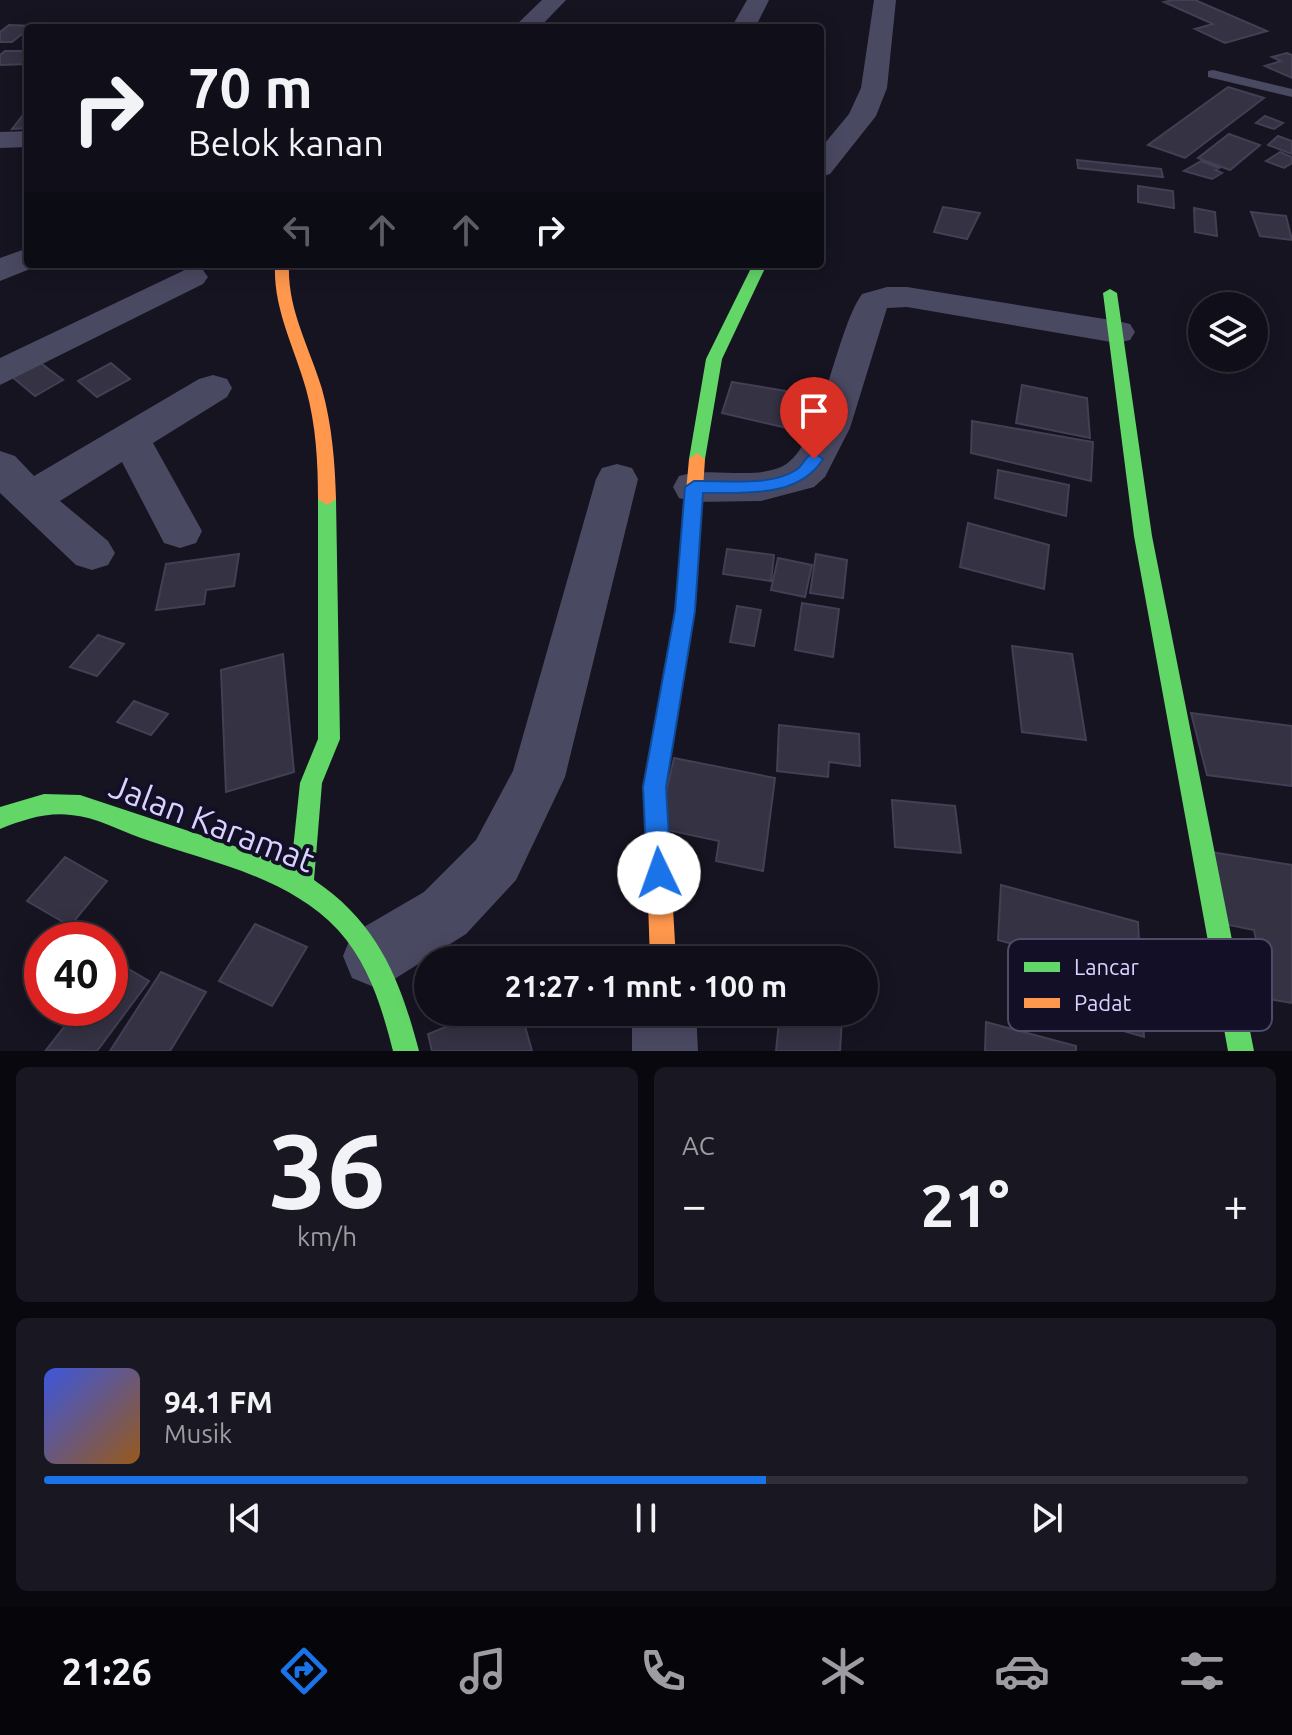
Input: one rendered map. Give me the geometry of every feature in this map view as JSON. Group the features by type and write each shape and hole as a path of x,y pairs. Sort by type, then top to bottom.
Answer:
{"street":[{"path":"529,24 555,0"},
{"path":"745,24 758,0"},
{"path":"826,154 862,116 874,88 885,0"},
{"path":"0,140 24,139"},
{"path":"0,271 24,260"},
{"path":"281,268 279,285 314,389 327,454 329,739 311,783 301,886"},
{"path":"662,946 655,787 685,611 699,430 714,359 758,268"},
{"path":"0,373 191,277"},
{"path":"1110,293 1145,550 1220,939"},
{"path":"694,487 767,486 803,474 826,444 865,316 874,301 887,297 907,297 1117,332"},
{"path":"30,499 213,388"},
{"path":"131,439 180,531"},
{"path":"0,466 30,499 92,553"},
{"path":"374,956 445,913 496,860 538,777 617,479"},
{"name":"Jalan Karamat","path":"0,818 40,806 78,805 202,847 301,886 331,907 374,956 394,999 406,1051"},
{"path":"664,1026 665,1051"},
{"path":"1237,1031 1241,1051"}],"lane":[{"path":"1213,74 1292,93"}],"building":[{"path":"1195,0 1267,31 1225,43 1195,29 1213,24 1164,2"},
{"path":"9,25 24,26 24,32 12,42 0,42 0,32"},
{"path":"5,51 24,51 24,64 0,65 0,55"},
{"path":"1287,53 1292,55 1292,78 1265,66 1281,61 1272,57"},
{"path":"1228,87 1264,98 1185,158 1148,145"},
{"path":"24,114 24,128 12,129"},
{"path":"1265,116 1283,123 1274,129 1256,123"},
{"path":"1229,134 1260,145 1230,170 1198,158"},
{"path":"1278,136 1292,141 1292,154 1268,145"},
{"path":"1280,152 1292,157 1292,163 1284,168 1266,161"},
{"path":"1077,160 1161,169 1163,177 1078,168"},
{"path":"1201,161 1219,168 1215,170 1222,173 1212,179 1184,171"},
{"path":"1138,186 1173,191 1174,208 1138,202"},
{"path":"943,207 980,213 967,239 934,232"},
{"path":"1194,208 1215,212 1217,236 1195,232"},
{"path":"1251,212 1286,216 1292,240 1260,236"},
{"path":"38,361 63,380 35,396 11,376"},
{"path":"111,363 130,379 97,397 78,381"},
{"path":"732,382 798,393 787,428 722,413"},
{"path":"1022,385 1087,398 1090,438 1016,423"},
{"path":"972,421 1093,442 1091,481 971,453"},
{"path":"998,470 1069,485 1066,516 995,498"},
{"path":"968,523 1049,545 1044,589 960,567"},
{"path":"727,549 774,555 771,581 723,574"},
{"path":"239,554 234,586 206,590 204,604 156,610 166,564"},
{"path":"816,554 847,560 843,598 810,593"},
{"path":"778,558 812,565 805,597 771,590"},
{"path":"802,603 839,609 833,657 795,650"},
{"path":"737,606 761,610 754,646 730,642"},
{"path":"98,635 124,644 97,676 70,667"},
{"path":"1012,646 1072,654 1086,740 1022,732"},
{"path":"283,654 294,772 226,792 221,670"},
{"path":"134,701 168,714 151,735 117,722"},
{"path":"1191,713 1292,726 1292,786 1207,775"},
{"path":"779,725 859,734 860,766 829,762 828,777 777,771"},
{"path":"674,758 775,778 763,871 716,861 719,841 658,828"},
{"path":"892,800 955,806 961,853 895,847"},
{"path":"1211,852 1292,865 1292,1003 1272,1000 1272,939 1256,939 1254,930 1224,924"},
{"path":"65,857 107,881 73,922 63,922 27,901"},
{"path":"1001,885 1138,922 1139,939 1008,939 1008,943 998,940"},
{"path":"255,924 307,947 272,1006 219,981"},
{"path":"128,969 149,981 128,1009"},
{"path":"161,972 206,992 170,1051 110,1051"},
{"path":"986,1022 1008,1028 1008,1031 1020,1031 1076,1046 1076,1051 985,1051"},
{"path":"65,1026 116,1026 97,1051 46,1050"},
{"path":"448,1026 525,1026 532,1051 432,1051 428,1034"},
{"path":"779,1026 841,1026 840,1051 776,1051"},
{"path":"1123,1031 1144,1031 1144,1037"}],"traffic: fast":[{"path":"697,459 714,359 758,268"},
{"path":"1110,293 1143,536 1220,939"},
{"path":"301,886 311,783 329,739 327,499"},
{"path":"0,818 44,805 62,804 98,810 249,862 301,886 345,920 367,949 390,998 406,1051"},
{"path":"1237,1031 1241,1051"}],"traffic: slow":[{"path":"282,268 287,311 320,416 326,457 327,499"},
{"path":"662,946 655,787 685,611 697,459"}],"route":[{"path":"659,873 655,787 685,611 694,487 767,486 803,474 814,459"}]}
